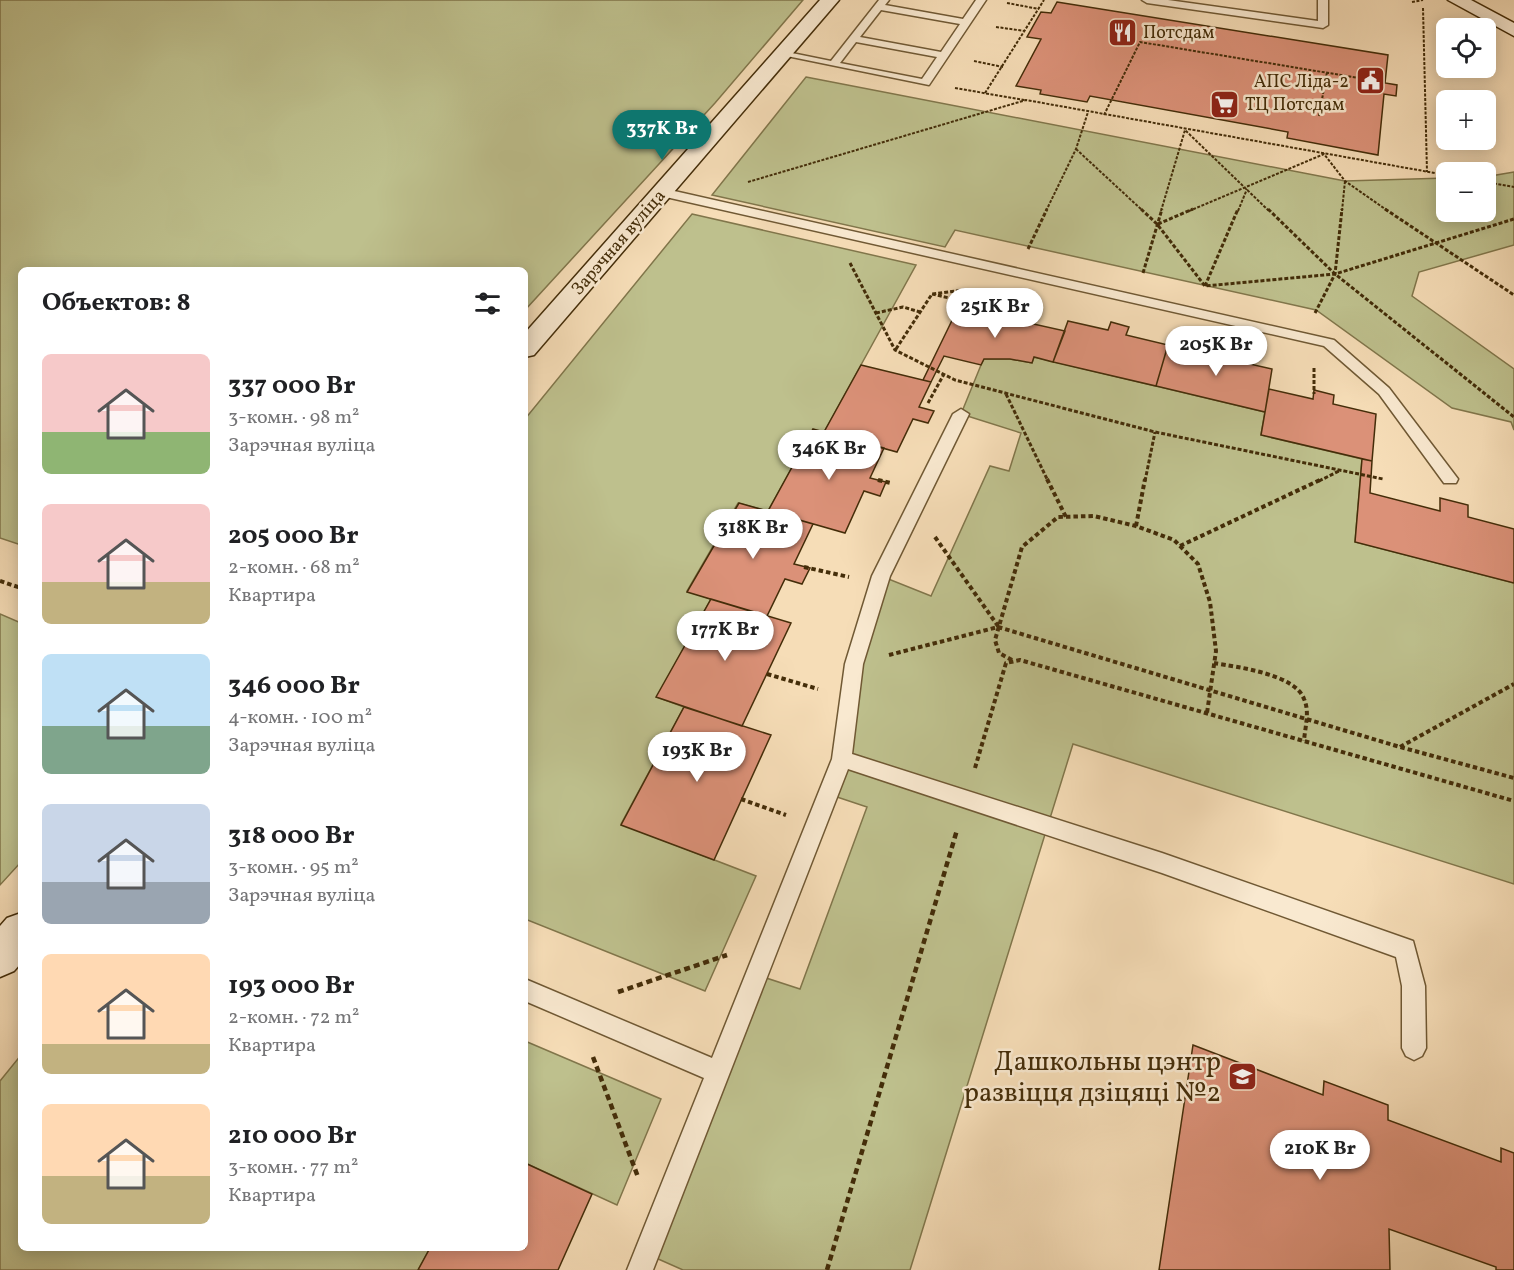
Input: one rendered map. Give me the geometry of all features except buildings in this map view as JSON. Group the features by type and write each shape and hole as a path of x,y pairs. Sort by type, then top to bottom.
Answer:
{"street":[{"name":"Зарэчная вуліца","path":"528,346 830,0"},
{"path":"1457,0 1514,30"},
{"path":"0,957 18,936"}],"lane":[{"path":"782,54 924,83 981,0"},
{"path":"1148,0 1323,25 1323,0"},
{"path":"834,64 881,3 966,22"},
{"path":"854,39 943,55"},
{"path":"661,192 1329,343 1384,391 1450,479"},
{"path":"640,1270 842,759 854,664 881,576 961,414"},
{"path":"842,759 1162,863 1405,949 1412,968 1416,1004 1414,1048"},
{"path":"528,991 718,1072"}],"path":[{"path":"985,93 1044,0"},
{"path":"1412,3 1423,0"},
{"path":"1004,2 1039,9"},
{"path":"1423,8 1427,172"},
{"path":"1104,115 1140,42 1359,78"},
{"path":"1319,116 1328,72"},
{"path":"924,83 1436,173"},
{"path":"692,199 1026,100"},
{"path":"896,350 932,294 1018,283 1029,246 1076,149 1088,112"},
{"path":"1185,130 1335,274 1514,417"},
{"path":"1123,295 1144,272 1185,130"},
{"path":"1076,149 1157,224 1205,286 1214,316"},
{"path":"1324,154 1345,181 1432,242 1514,295"},
{"path":"1157,224 1324,154"},
{"path":"1314,394 1312,339 1316,310 1335,274 1345,181"},
{"path":"1496,184 1514,187"},
{"path":"1205,286 1247,188"},
{"path":"1205,286 1335,274 1432,242 1514,219"},
{"path":"850,262 896,350 955,380 1155,432 1383,479"},
{"path":"932,294 1005,311"},
{"path":"876,313 903,307 920,312"},
{"path":"928,403 944,374"},
{"path":"1006,393 1066,517"},
{"path":"1136,526 1155,432"},
{"path":"1180,546 1342,470"},
{"path":"878,480 900,486 998,627"},
{"path":"1012,660 999,652 995,640 1022,547 1058,517 1094,516 1136,526 1174,540 1198,564 1210,602 1216,651 1207,713"},
{"path":"804,567 849,577"},
{"path":"0,581 18,587"},
{"path":"854,664 998,627 1400,747 1514,778"},
{"path":"1214,663 1289,683 1302,694 1306,707 1304,741"},
{"path":"767,674 828,692"},
{"path":"1400,747 1514,684"},
{"path":"741,799 790,816"},
{"path":"617,992 731,954"},
{"path":"590,1050 638,1178"}],"green space":[{"path":"0,0 803,0 715,103 528,307 528,267 18,267 18,544 0,538"},
{"path":"806,77 1345,181 1436,178 1436,222 1496,222 1496,175 1514,172 1514,245 1419,272 1412,296 1514,369 1514,430 1511,422 1452,408 1316,310 955,230 945,247 712,195"},
{"path":"692,214 916,265 824,432 813,430 768,511 738,503 687,591 711,599 657,697 684,707 621,824 756,876 705,991 528,920 528,415"},
{"path":"1034,357 1265,412 1261,435 1362,459 1355,542 1514,583 1514,884 1073,744 910,1270 683,1270 647,1254 757,975 800,989 867,807 828,794 881,576 931,596 990,466 1009,471 1021,433 961,414 981,365 984,359 1010,359 1032,363"},
{"path":"0,614 18,622 18,865 0,885"},
{"path":"528,1042 661,1099 617,1205 528,1164"},
{"path":"18,1059 18,1251 428,1251 418,1270 0,1270 0,1081"}],"place":[{"name":"Потсдам","path":"1122,32"},
{"name":"АПС Ліда-2","path":"1370,81"},
{"name":"ТЦ Потсдам","path":"1224,104"},
{"name":"Дашкольны цэнтр развіцця дзіцяці №2","path":"1242,1077"}]}
